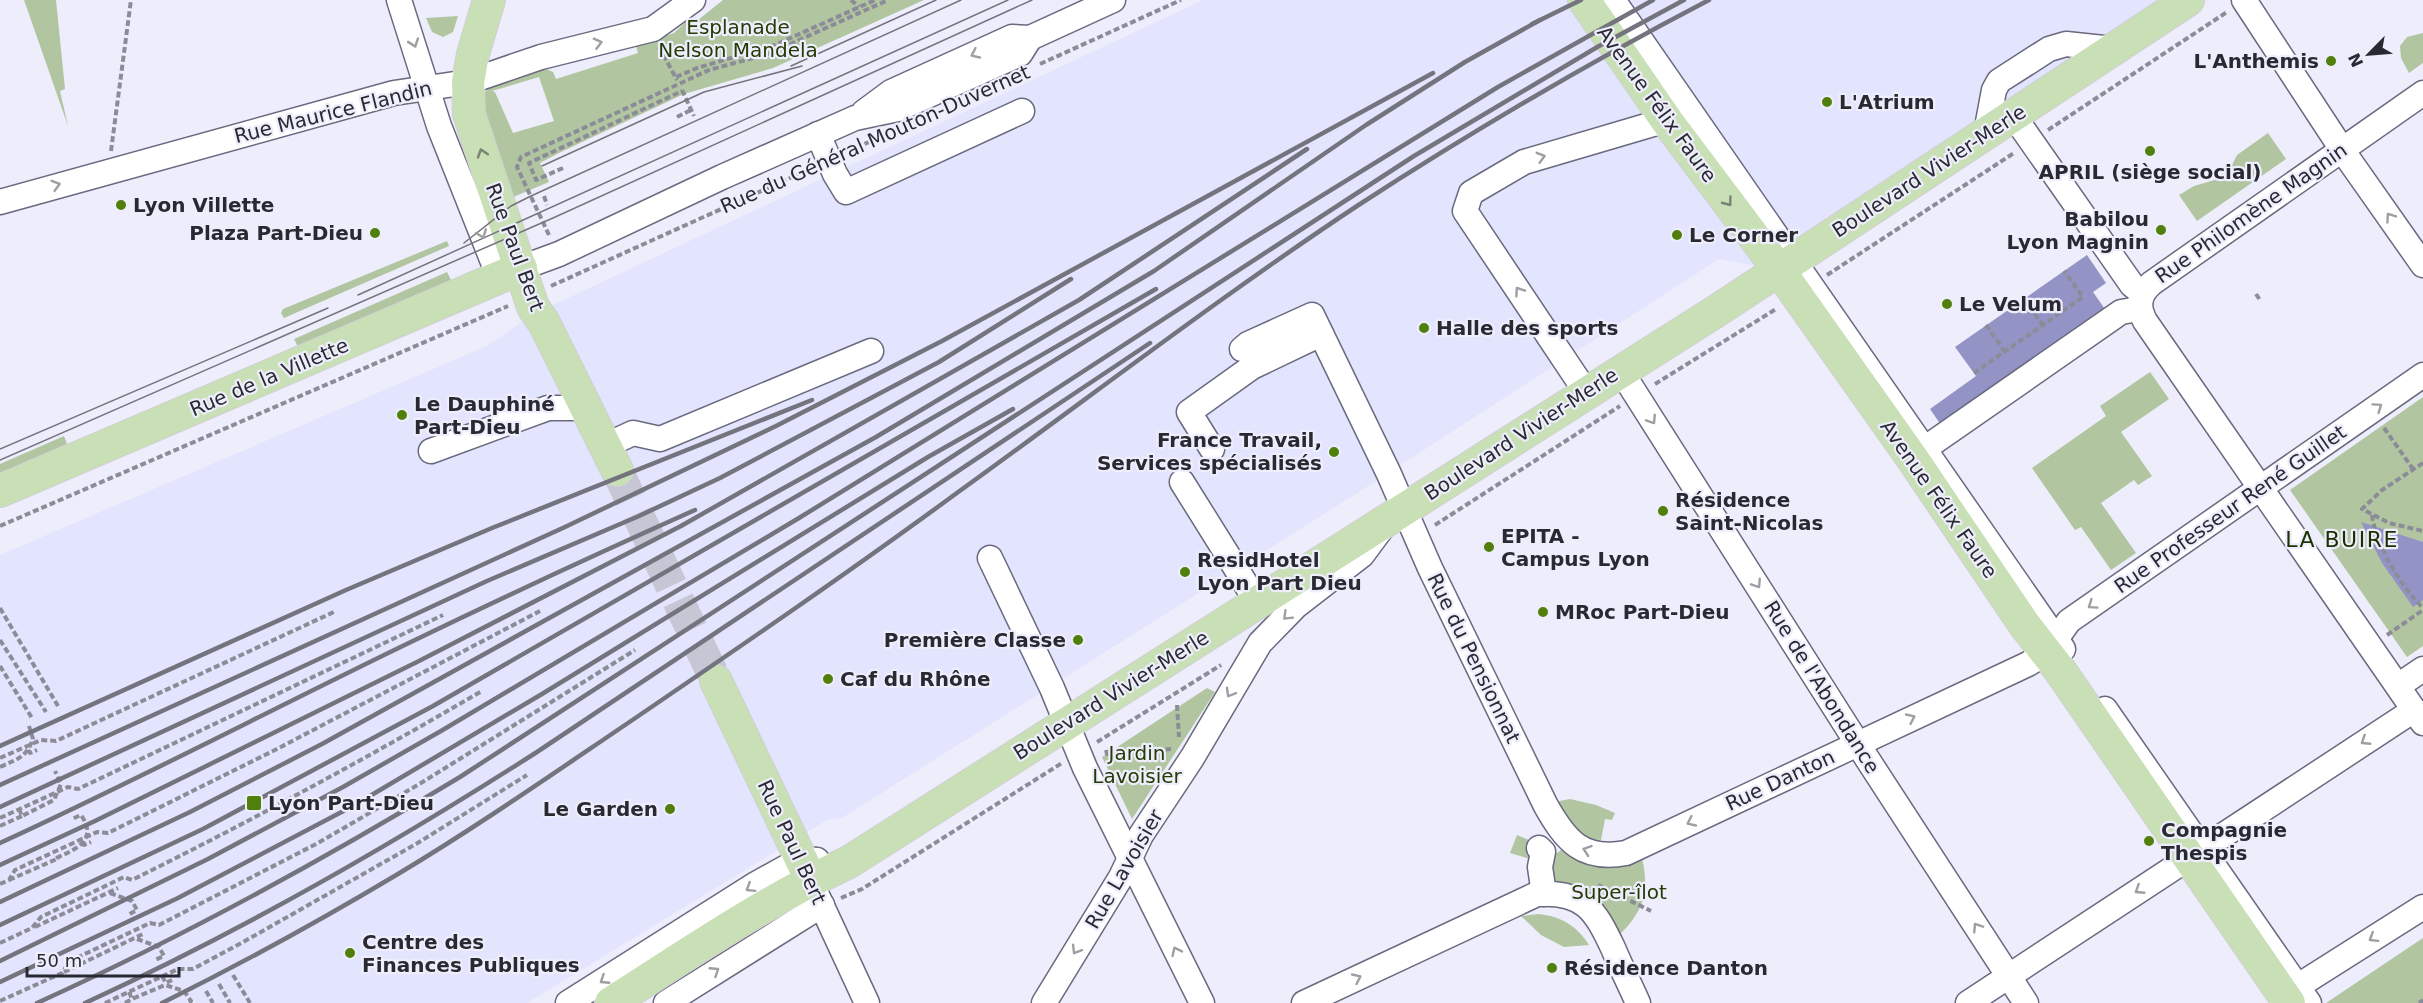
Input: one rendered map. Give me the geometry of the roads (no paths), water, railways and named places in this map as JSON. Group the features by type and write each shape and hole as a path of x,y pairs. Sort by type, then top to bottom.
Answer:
{"main road":[{"path":"462,83 489,0"},
{"name":"Avenue Félix Faure","path":"1584,0 1672,108 1919,453 2017,629 2051,645 2295,997"},
{"name":"Boulevard Vivier-Merle","path":"811,882 849,862 1786,265 2188,0"},
{"name":"Rue Paul Bert","path":"462,83 516,286 515,315 575,408 608,451"},
{"name":"Rue Paul Bert","path":"516,286 544,323 608,451"},
{"name":"Rue de la Villette","path":"5,490 516,286"},
{"name":"Rue Paul Bert","path":"716,681 811,882"},
{"path":"611,1003 735,923 811,882"}],"street":[{"name":"Rue Paul Bert","path":"399,0 439,126 466,191 516,286"},
{"path":"462,83 461,52 476,0"},
{"name":"Rue Maurice Flandin","path":"0,202 108,170 394,93 462,83 541,57 653,29 693,0"},
{"name":"Rue du Général Mouton-Duvernet","path":"516,286 559,254 855,118 891,92 1012,37 1030,38 1113,0"},
{"name":"Avenue Félix Faure","path":"1598,0 1672,108"},
{"name":"Avenue Félix Faure","path":"1613,0 1653,55 1672,108"},
{"path":"2244,0 2342,149 2423,265"},
{"path":"1986,134 1994,90 1999,81 2049,49 2066,44 2113,49"},
{"name":"Rue Paul Bert","path":"462,83 456,119 466,191"},
{"name":"Rue Philomène Magnin","path":"1919,453 2121,312 2141,301 2152,283 2423,93"},
{"path":"1586,392 1465,211 1471,193 1524,162 1672,108"},
{"path":"818,134 835,174 846,192 1022,111"},
{"path":"1968,1003 2196,853 2419,716 2145,321 2141,301 2132,285 2013,116"},
{"path":"1242,349 1248,344 1316,325"},
{"path":"1212,449 1189,412 1316,325"},
{"name":"Rue du Pensionnat","path":"1316,325 1397,514 1416,538 1546,806 1562,833 1580,848 1609,856 1626,853 1643,845"},
{"path":"608,451 633,433 660,439 871,351"},
{"name":"Rue de l'Abondance","path":"1621,370 2026,1003"},
{"name":"Rue Professeur René Guillet","path":"2051,645 2069,621 2423,375"},
{"path":"430,451 548,408 575,408"},
{"name":"Avenue Félix Faure","path":"1919,453 2051,645"},
{"path":"1182,482 1257,602"},
{"name":"Rue Lavoisier","path":"1044,1003 1121,877 1141,835 1192,758 1260,643 1296,606 1362,555 1397,514"},
{"path":"990,558 1052,688 1079,753 1202,1003"},
{"name":"Rue Danton","path":"1643,845 2024,666 2051,645"},
{"path":"2398,686 2423,669"},
{"path":"1539,848 1543,852 1540,867 1541,894"},
{"name":"Rue Paul Bert","path":"811,882 867,1003"},
{"name":"Boulevard Vivier-Merle","path":"568,1003 756,884 811,882"},
{"name":"Boulevard Vivier-Merle","path":"666,1003 811,882"},
{"path":"1304,1003 1541,894 1567,896 1590,909 1598,918 1633,1001"},
{"path":"2295,997 2423,907"}],"water":[{"path":"2087,255 2106,283 2093,292 2107,312 1941,425 1930,409 1976,376 1955,347"},
{"path":"2361,522 2423,542 2423,600 2413,607 2382,563"}],"tunnel":[{"path":"617,470 716,681"}],"tram line":[{"path":"791,66 936,0"},
{"path":"464,243 511,206 531,196 961,0"},
{"path":"358,295 1008,0"},
{"path":"0,460 553,218 1032,0"},
{"path":"542,166 704,92 802,66"},
{"path":"0,449 328,308"}],"railway":[{"path":"1532,24 1581,0"},
{"path":"0,961 208,859 343,787 441,731 799,518 1498,87 1653,0"},
{"path":"37,1003 145,952 252,896 460,777 1414,156 1599,46 1684,0"},
{"path":"162,1003 340,908 487,818 911,527 1203,313 1357,206 1530,99 1709,0"},
{"path":"0,902 190,812 322,744 876,437 1154,271 1366,125 1465,62 1540,20"},
{"path":"0,785 565,527 776,426 942,341 1433,73"},
{"path":"0,865 95,821 419,661 681,526 1079,300 1307,149"},
{"path":"0,807 487,581 639,516 720,478 939,362 1071,279"},
{"path":"0,925 203,829 433,706 1156,289"},
{"path":"85,1003 201,946 316,885 482,787 1150,343"},
{"path":"0,746 346,590 492,528 812,400"},
{"path":"0,982 178,898 353,806 542,694 928,457 1013,409"},
{"path":"0,843 450,623 695,510"}],"place":[{"name":"L'Anthemis","path":"2331,61"},
{"name":"L'Atrium","path":"1827,102"},
{"name":"APRIL (siège social)","path":"2150,151"},
{"name":"Lyon Villette","path":"121,205"},
{"name":"Babilou Lyon Magnin","path":"2161,230"},
{"name":"Plaza Part-Dieu","path":"375,233"},
{"name":"Le Corner","path":"1677,235"},
{"name":"Le Velum","path":"1947,304"},
{"name":"Halle des sports","path":"1424,328"},
{"name":"Le Dauphiné Part-Dieu","path":"402,415"},
{"name":"France Travail, Services spécialisés","path":"1334,452"},
{"name":"Résidence Saint-Nicolas","path":"1663,511"},
{"name":"EPITA - Campus Lyon","path":"1489,547"},
{"name":"ResidHotel Lyon Part Dieu","path":"1185,572"},
{"name":"MRoc Part-Dieu","path":"1543,612"},
{"name":"Première Classe","path":"1078,640"},
{"name":"Caf du Rhône","path":"828,679"},
{"name":"Lyon Part-Dieu","path":"254,803"},
{"name":"Le Garden","path":"670,809"},
{"name":"Compagnie Thespis","path":"2149,841"},
{"name":"Centre des Finances Publiques","path":"350,953"},
{"name":"Résidence Danton","path":"1552,968"}],"district":[{"name":"LA BUIRE","path":"2342,539"}],"park label":[{"name":"Esplanade Nelson Mandela","path":"738,38"},
{"name":"Jardin Lavoisier","path":"1137,764"},
{"name":"Super-îlot","path":"1619,892"}]}
